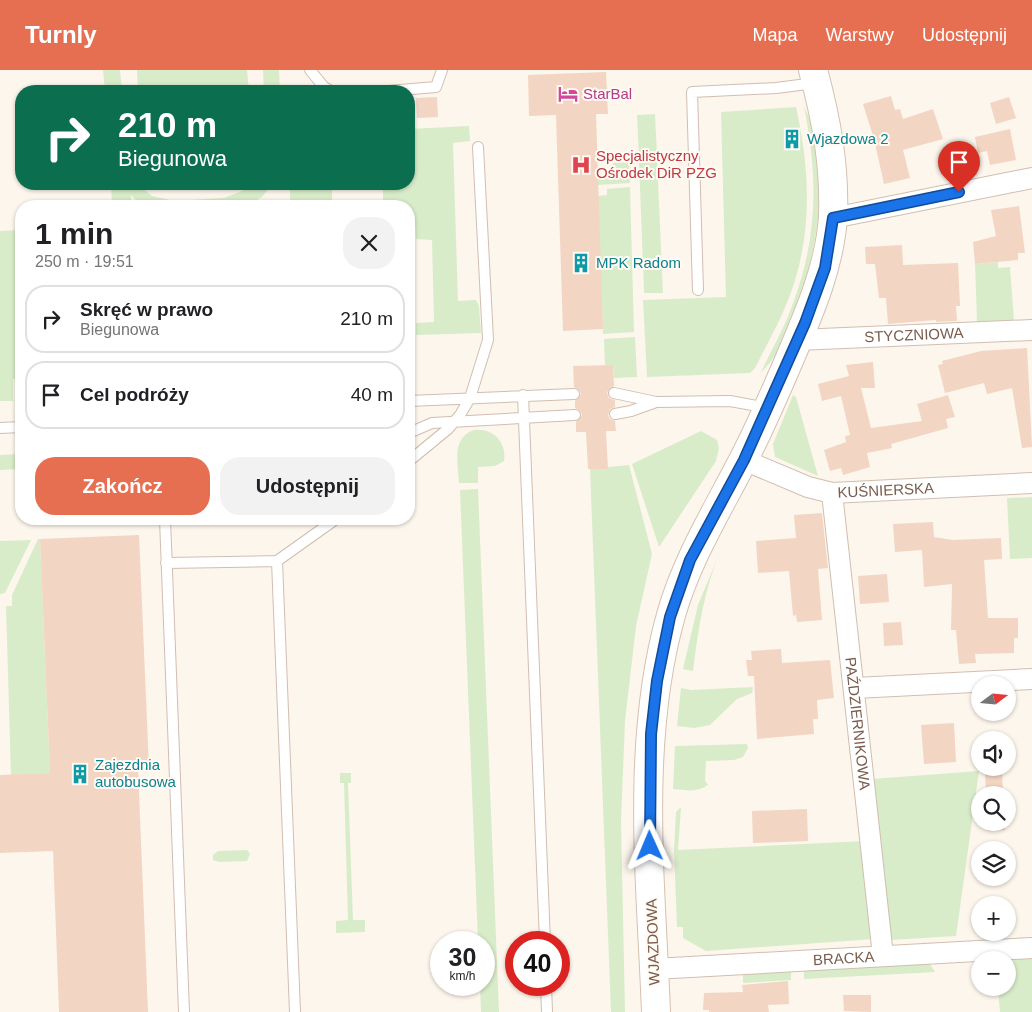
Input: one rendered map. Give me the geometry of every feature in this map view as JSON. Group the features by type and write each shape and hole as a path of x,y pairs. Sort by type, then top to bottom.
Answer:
{"street":[{"name":"WJAZDOWA","path":"656,1012 649,766 657,681 670,617 690,560 744,460 798,340 825,268 833,218 832,160 828,128 815,76"},
{"path":"833,218 1032,178"},
{"name":"STYCZNIOWA","path":"798,340 1032,330"},
{"name":"KUŚNIERSKA","path":"744,460 808,487 832,493 1032,482"},
{"name":"PAŹDZIERNIKOWA","path":"832,493 855,688 883,956"},
{"path":"855,688 1032,679"},
{"name":"BRACKA","path":"654,969 1032,948"}],"lane":[{"path":"310,70 322,85"},
{"path":"415,89 436,87 442,70"},
{"path":"698,290 692,92 785,88 815,76"},
{"path":"415,456 448,430 470,398 488,340 478,147"},
{"path":"614,393 656,402 730,401 768,408"},
{"path":"415,401 574,394"},
{"path":"523,395 545,931"},
{"path":"615,414 631,411 656,402"},
{"path":"415,430 432,423 575,415"},
{"path":"0,428 15,427"},
{"path":"165,525 184,1012"},
{"path":"166,563 277,561 328,525"},
{"path":"277,561 295,1012"},
{"path":"547,996 548,1012"}],"green space":[{"path":"103,70 120,70 121,85 104,85"},
{"path":"137,70 247,70 248,85 138,85"},
{"path":"263,70 279,70 280,85 264,85"},
{"path":"796,107 801,130 806,178 806,225 803,249 790,295 755,368 750,373 647,377 643,300 726,297 721,112"},
{"path":"804,107 814,131 819,158 818,219 813,250 797,306 776,353 761,372 790,312 801,279 811,230 813,206 812,157"},
{"path":"655,114 657,156 639,156 637,115"},
{"path":"469,126 470,141 453,143 458,301 476,300 479,306 481,333 416,335 416,323 434,322 432,240 416,239 415,200 383,200 383,190 415,190 415,129"},
{"path":"639,160 657,160 663,293 644,293"},
{"path":"629,162 630,183 598,185 598,176 613,174 613,163"},
{"path":"630,187 634,332 603,334 598,196 607,195 607,189"},
{"path":"111,190 145,190 152,196 170,200 136,200 131,195 131,200 112,200"},
{"path":"243,190 267,190 257,200 191,200 224,198"},
{"path":"290,190 332,190 332,200 290,200"},
{"path":"15,230 15,379 13,379 13,401 0,401 0,231"},
{"path":"998,262 998,268 1010,267 1014,321 977,322 975,264"},
{"path":"635,337 637,377 614,378 613,365 605,365 604,339"},
{"path":"793,395 796,397 818,476 775,457 773,444"},
{"path":"474,430 487,431 501,442 504,461 495,466 478,467 478,483 459,483 457,460 459,445 467,434"},
{"path":"701,431 717,440 719,448 716,461 659,547 632,464"},
{"path":"15,454 15,469 0,470 0,455"},
{"path":"629,465 652,554 636,626 625,721 621,821 625,1012 611,1012 590,469"},
{"path":"478,489 499,1012 481,1012 480,996 495,996 495,931 478,931 460,490"},
{"path":"1032,497 1032,558 1010,559 1007,498"},
{"path":"38,539 40,539 50,773 11,775 6,606 12,606 12,595"},
{"path":"31,540 5,593 0,594 0,541"},
{"path":"714,567 702,610 693,671 683,669 698,605"},
{"path":"753,687 752,693 737,699 710,725 694,728 677,726 681,688 691,690"},
{"path":"747,744 748,748 743,757 734,760 706,761 705,781 708,785 695,790 673,789 675,746"},
{"path":"971,772 971,776 978,776 977,786 971,786 971,828 956,936 890,940 872,779"},
{"path":"340,773 351,773 351,783 348,783 353,920 365,920 365,932 336,933 336,921 348,920 344,783 340,783"},
{"path":"681,807 678,850 866,841 874,939 706,951 683,938 683,927 677,927 674,850 676,812"},
{"path":"247,850 250,854 247,861 219,862 213,860 213,855 218,851"},
{"path":"1032,958 1032,1012 1000,1012 999,996 1016,996 1016,959"},
{"path":"930,964 935,972 804,979 804,970"},
{"path":"791,972 791,980 743,983 743,974"}],"building":[{"name":"MPK Radom","path":"606,72 608,114 596,114 603,329 563,331 556,115 529,116 528,75"},
{"path":"891,96 895,110 900,109 903,119 933,109 943,139 903,150 910,178 884,184 874,139 863,104"},
{"path":"437,97 438,117 417,118 416,98"},
{"path":"1009,97 1016,118 996,124 990,103"},
{"path":"1010,129 1016,160 990,165 987,151 978,153 975,137"},
{"path":"1019,206 1025,253 1018,253 1018,260 975,264 973,242 996,236 991,210"},
{"path":"902,245 903,265 958,263 960,306 956,306 957,321 936,322 936,320 888,324 886,298 879,298 875,264 866,264 865,247"},
{"path":"1027,348 1032,447 1022,448 1012,388 987,394 984,383 945,393 938,365 943,364 942,361 981,351"},
{"path":"873,362 875,388 861,388 871,428 922,421 917,404 948,395 955,417 946,419 948,428 891,444 892,448 867,453 870,467 843,475 841,468 830,471 824,450 846,442 845,436 850,435 841,396 822,401 818,384 849,376 846,365"},
{"path":"613,365 614,386 607,392 609,398 615,400 615,407 610,409 608,415 610,419 615,421 616,431 606,431 608,469 588,469 586,432 576,432 576,422 582,415 575,408 575,401 581,394 574,387 573,366"},
{"path":"822,513 828,568 818,569 822,620 797,622 796,615 793,616 789,571 758,573 756,541 796,538 794,515"},
{"path":"933,522 934,537 953,540 1001,538 1002,559 984,560 988,618 1018,618 1018,638 1014,638 1014,653 975,654 976,663 959,664 956,630 951,630 952,584 924,587 922,550 895,552 893,524"},
{"name":"Zajezdnia autobusowa","path":"139,535 149,768 138,768 148,1012 59,1012 53,851 0,853 0,775 50,773 40,539"},
{"path":"887,574 889,602 860,604 858,576"},
{"path":"901,622 903,645 884,646 883,623"},
{"path":"781,649 782,663 830,660 834,698 817,700 818,719 813,719 814,734 757,739 754,676 748,676 746,660 752,660 751,651"},
{"path":"954,723 956,762 924,764 921,725"},
{"path":"985,776 1002,776 1003,786 986,786"},
{"path":"807,809 808,841 753,843 752,811"},
{"path":"788,981 789,1004 768,1005 769,1012 709,1012 709,1010 703,1010 704,993 743,992 742,985"},
{"path":"843,995 871,995 871,1012 844,1011"}],"place":[{"name":"StarBal","path":"568,94"},
{"name":"Wjazdowa 2","path":"792,139"},
{"name":"Specjalistyczny Ośrodek DiR PZG","path":"581,165"},
{"name":"MPK Radom","path":"581,263"},
{"name":"Zajezdnia autobusowa","path":"80,774"}],"route":[{"path":"650,846 649,766 651,734 657,681 670,617 690,560 744,460 805,323 825,268 833,218 959,192"}]}
